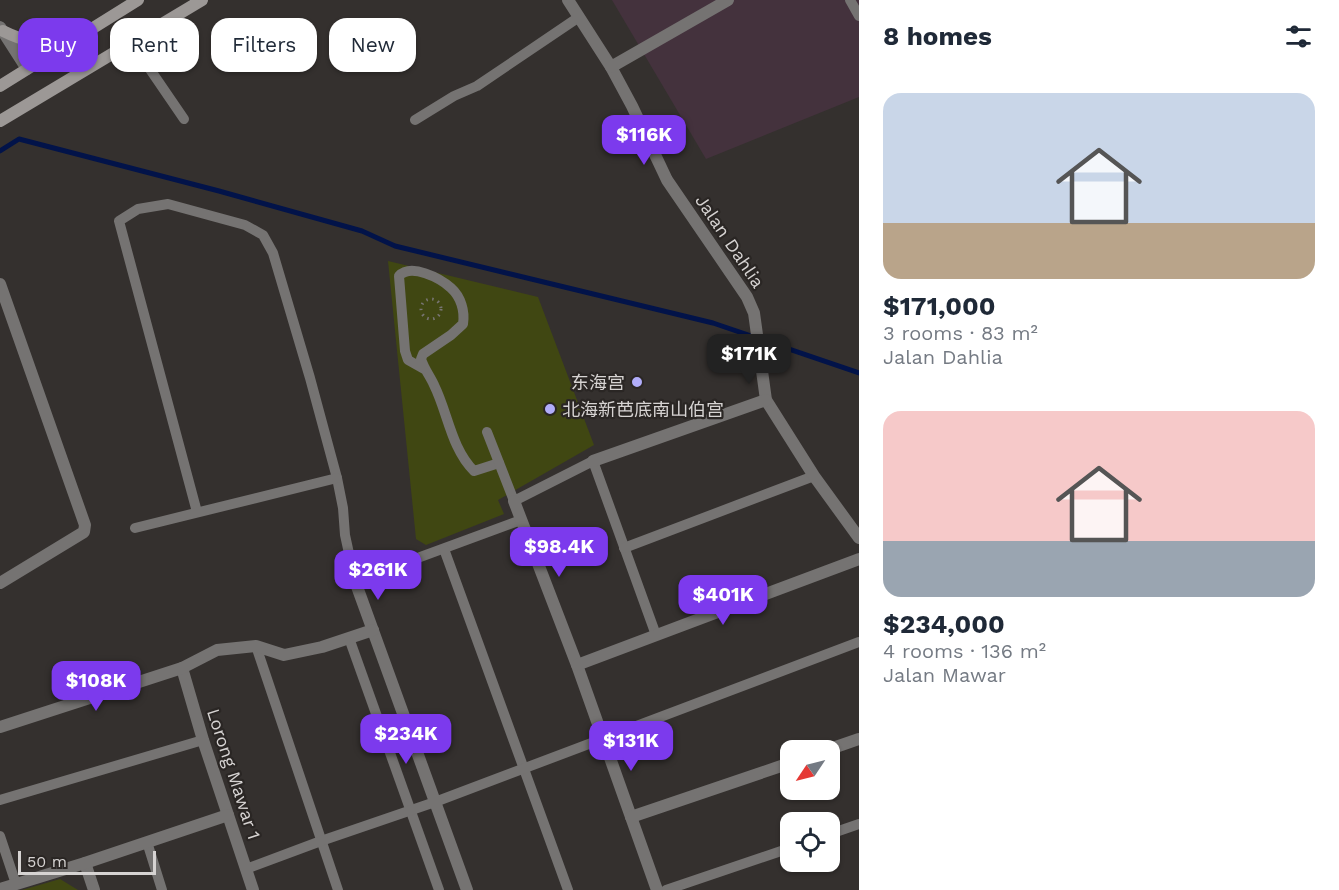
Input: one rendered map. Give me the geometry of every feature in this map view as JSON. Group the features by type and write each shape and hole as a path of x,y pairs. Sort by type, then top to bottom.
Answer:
{"street":[{"path":"98,24 138,0"},
{"path":"172,18 201,0"},
{"name":"Jalan Dahlia","path":"568,0 611,67 667,180 742,289 754,313 766,400 814,476 859,538"},
{"path":"611,67 727,0"},
{"path":"2,29 18,38"},
{"path":"2,29 18,55"},
{"path":"0,121 110,56"},
{"path":"0,86 22,72"},
{"path":"0,284 85,525 84,532 1,579"},
{"path":"593,461 766,400"},
{"path":"514,501 577,664 657,890"},
{"path":"577,664 859,559"},
{"path":"355,581 467,890"},
{"path":"0,727 182,668 218,650 256,646 284,655 322,647 373,630"},
{"name":"Lorong Mawar 1","path":"182,668 203,740 253,890"},
{"path":"840,746 859,739"},
{"path":"631,817 780,766"},
{"path":"0,889 228,815"},
{"path":"85,863 94,890"}],"lane":[{"path":"850,0 859,16"},
{"path":"415,120 454,96 477,86 579,17"},
{"path":"152,72 184,119"},
{"path":"197,512 119,221 138,209 168,204 245,225 263,235 273,253 337,478 345,535 355,581 521,520"},
{"path":"424,369 408,360 405,351 399,276 403,271 418,272 441,282 452,289 463,307 463,324 459,329 423,354 421,359 424,369 434,383 462,459 474,471 499,463"},
{"path":"487,432 514,501 593,461 656,635"},
{"path":"624,548 814,476"},
{"path":"135,528 337,478"},
{"path":"444,549 568,890"},
{"path":"349,638 439,890"},
{"path":"246,869 435,802 859,642"},
{"path":"256,646 338,890"},
{"path":"0,800 203,740"},
{"path":"840,831 859,825"},
{"path":"0,836 16,884"},
{"path":"147,842 162,890"},
{"path":"666,890 780,851"}],"path":[{"path":"434,299 441,310 437,317 429,319 422,314 420,308 424,302 434,299"}],"shaded area":[{"path":"612,0 859,0 859,97 706,159"}],"green space":[{"path":"388,261 538,297 594,445 498,500 504,514 426,545 416,539"},
{"path":"60,879 78,890 22,890"}],"waterway":[{"path":"0,151 19,139 362,231 395,246 713,323 859,373"}],"place":[{"name":"东海宫","path":"637,382"},
{"name":"北海新芭底南山伯宫","path":"550,409"}]}
